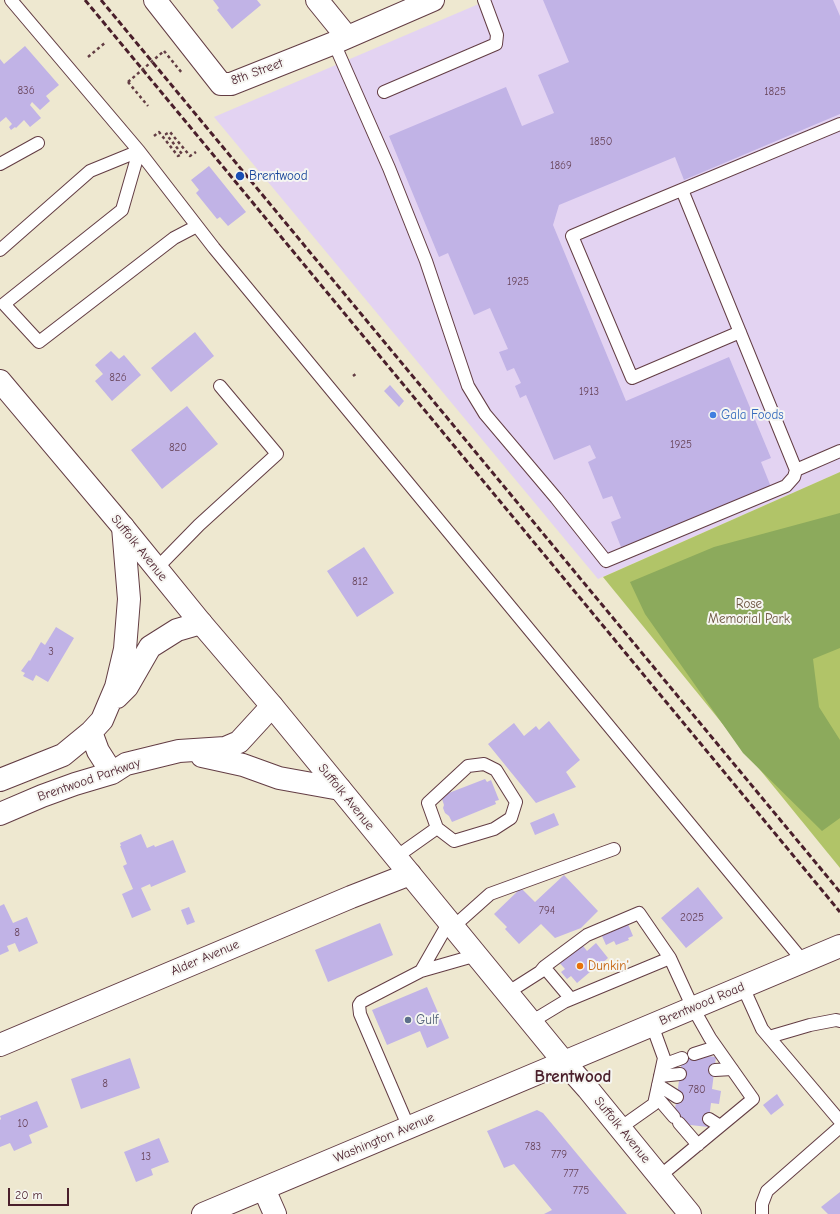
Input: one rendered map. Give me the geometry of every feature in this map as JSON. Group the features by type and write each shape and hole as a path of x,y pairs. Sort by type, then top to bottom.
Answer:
{"street":[{"name":"8th Street","path":"156,0 221,84 231,84 341,40"},
{"path":"317,0 341,40 433,0"},
{"name":"Suffolk Avenue","path":"0,381 272,706 690,1214"},
{"path":"0,780 63,755 91,732 102,720 116,687 125,648 129,599 123,527"},
{"path":"108,704 127,687 150,647 177,630 201,623"},
{"name":"Brentwood Parkway","path":"0,814 42,796 112,772 126,764 179,752 225,748 239,742 272,706"},
{"path":"91,732 98,751 112,772"},
{"name":"Brentwood Parkway","path":"179,752 243,765 279,778 340,789"},
{"name":"Alder Avenue","path":"0,1045 351,897 410,874"},
{"name":"Brentwood Road","path":"564,1062 840,946"},
{"name":"Washington Avenue","path":"204,1214 564,1062"},
{"path":"264,1189 274,1214"}],"lane":[{"path":"11,0 139,151 219,254 803,961"},
{"path":"384,92 496,44 497,35 484,0"},
{"path":"341,40 426,261 468,386 485,414 556,498 606,561 786,486 794,477 796,470 682,190"},
{"path":"740,332 632,378 572,236 840,124"},
{"path":"0,164 38,143"},
{"path":"139,151 122,210 4,304 39,342 174,238 197,226"},
{"path":"0,250 90,171 139,151"},
{"path":"156,569 199,525 277,454 220,386"},
{"path":"796,470 840,452"},
{"path":"484,764 496,770 516,802 511,818 494,829 454,841 437,828 428,803 468,766 484,764"},
{"path":"396,857 437,828"},
{"path":"421,971 451,924 490,894 614,849"},
{"path":"508,993 540,972 544,967 587,935 639,913 670,958 693,1008 710,1038 753,1099 660,1176"},
{"path":"409,1128 360,1014 359,1008 361,1002 421,971 477,956"},
{"path":"531,1022 564,1002 670,958"},
{"path":"544,967 571,999"},
{"path":"743,987 762,1029 840,1121"},
{"path":"769,1037 810,1025 836,1020 840,1021"},
{"path":"620,1128 654,1104 664,1058 652,1025"},
{"path":"694,1054 716,1047"},
{"path":"659,1080 682,1058"},
{"path":"715,1070 732,1069"},
{"path":"659,1080 680,1074"},
{"path":"659,1080 677,1097"},
{"path":"659,1080 677,1120 698,1145"},
{"path":"709,1119 720,1126"},
{"path":"762,1214 762,1204 767,1191 840,1127"}],"path":[{"path":"88,57 106,42"},
{"path":"148,106 128,82 164,51 182,73"},
{"path":"154,136 159,132 178,156 182,154 166,134 170,132 190,156 196,152"},
{"path":"353,376 357,373"}],"shaded area":[{"path":"488,0 840,0 840,472 598,579 214,117"}],"green space":[{"name":"Rose Memorial Park","path":"840,472 840,868 603,577"},
{"name":"Rose Memorial Park","path":"840,513 840,648 813,659 819,707 840,740 840,818 822,831 743,753 645,614 630,582 714,547"}],"building":[{"path":"213,0 257,0 261,5 232,29 217,10 219,8"},
{"path":"543,0 833,0 840,16 840,114 684,180 675,157 559,205 553,225 626,401 729,357 771,458 761,462 771,487 633,545 632,543 621,547 611,522 621,518 612,496 603,499 588,462 596,458 590,445 554,460 526,395 520,398 515,386 521,383 514,368 507,371 499,352 508,349 490,308 474,315 448,253 439,257 389,136 506,87 522,126 554,113 538,75 569,62"},
{"path":"25,46 59,85 46,96 50,101 40,110 32,102 30,105 41,118 30,127 24,120 16,128 15,127 11,130 9,127 12,124 6,117 0,122 0,59 4,64"},
{"name":"Brentwood","path":"209,166 246,212 228,226 220,217 217,219 196,193 199,190 191,180"},
{"path":"195,332 214,356 171,392 151,368"},
{"path":"111,351 119,359 124,355 141,375 112,401 95,381 103,374 95,365"},
{"path":"390,385 404,401 399,407 384,391"},
{"path":"187,406 218,444 162,489 131,450"},
{"path":"364,547 394,593 357,617 327,571"},
{"path":"56,627 74,638 48,682 36,675 33,681 23,676 25,673 21,671 29,660 30,661 41,642 45,645"},
{"path":"549,721 580,760 566,772 576,787 536,803 488,744 514,723 524,736 536,726 539,730"},
{"path":"485,779 487,782 491,780 499,800 495,801 496,804 452,822 449,816 445,813 441,796"},
{"path":"554,813 559,825 535,835 530,823"},
{"path":"141,834 147,848 154,845 155,847 173,840 186,872 151,887 150,884 141,888 151,910 132,918 122,894 133,889 123,866 127,864 120,843"},
{"path":"564,875 598,911 581,928 555,938 541,924 519,944 505,929 507,927 494,914 521,888 535,902"},
{"path":"698,887 723,918 686,948 661,918"},
{"path":"4,904 13,923 27,917 38,943 19,952 15,943 7,946 9,951 0,955 0,906"},
{"path":"189,907 195,922 187,925 181,910"},
{"path":"380,923 393,955 328,982 315,950"},
{"path":"628,924 633,936 628,938 629,940 616,945 614,941 606,945 602,936"},
{"path":"580,942 587,951 596,943 608,958 577,983 571,976 567,979 561,972 565,969 558,961"},
{"path":"427,987 449,1038 427,1048 420,1031 387,1045 372,1010"},
{"path":"683,1053 716,1057 712,1089 721,1091 719,1104 711,1103 708,1127 673,1123"},
{"path":"130,1058 140,1088 81,1109 71,1079"},
{"path":"777,1094 784,1105 771,1115 763,1105"},
{"path":"37,1101 48,1127 29,1135 32,1143 14,1151 10,1143 0,1147 0,1116"},
{"path":"537,1110 543,1113 627,1214 544,1214 552,1210 514,1164 504,1168 487,1131"},
{"path":"159,1138 169,1162 151,1169 153,1175 136,1182 124,1152"},
{"path":"840,1192 840,1214 828,1214 821,1207"}],"railway":[{"path":"85,0 840,912"},
{"path":"101,0 840,892"}],"place":[{"name":"Brentwood","path":"240,176"},
{"name":"Gala Foods","path":"713,415"},
{"name":"Dunkin'","path":"580,966"},
{"name":"Gulf","path":"408,1020"}],"district":[{"name":"Brentwood","path":"573,1077"}]}
